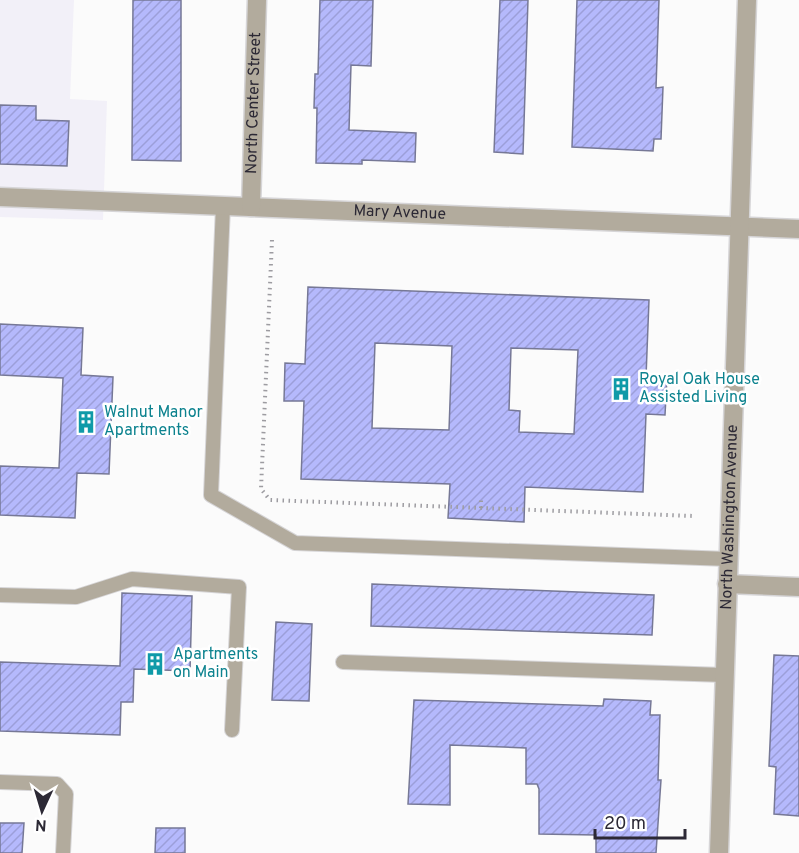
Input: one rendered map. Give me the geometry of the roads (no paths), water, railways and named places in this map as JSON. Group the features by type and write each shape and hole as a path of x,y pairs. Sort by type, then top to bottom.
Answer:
{"street":[{"name":"North Center Street","path":"251,207 256,0"},
{"name":"North Washington Avenue","path":"719,853 747,0"},
{"name":"Mary Avenue","path":"0,197 799,229"},
{"path":"728,584 799,587"}],"lane":[{"path":"223,206 211,495 296,543 728,559"},
{"path":"0,595 76,597 132,579 238,586 232,730"},
{"path":"343,662 724,675"},
{"path":"0,782 57,784 66,794 63,853"}],"place":[{"name":"Royal Oak House Assisted Living","path":"621,389"},
{"name":"Walnut Manor Apartments","path":"86,422"},
{"name":"Apartments on Main","path":"155,664"}]}
